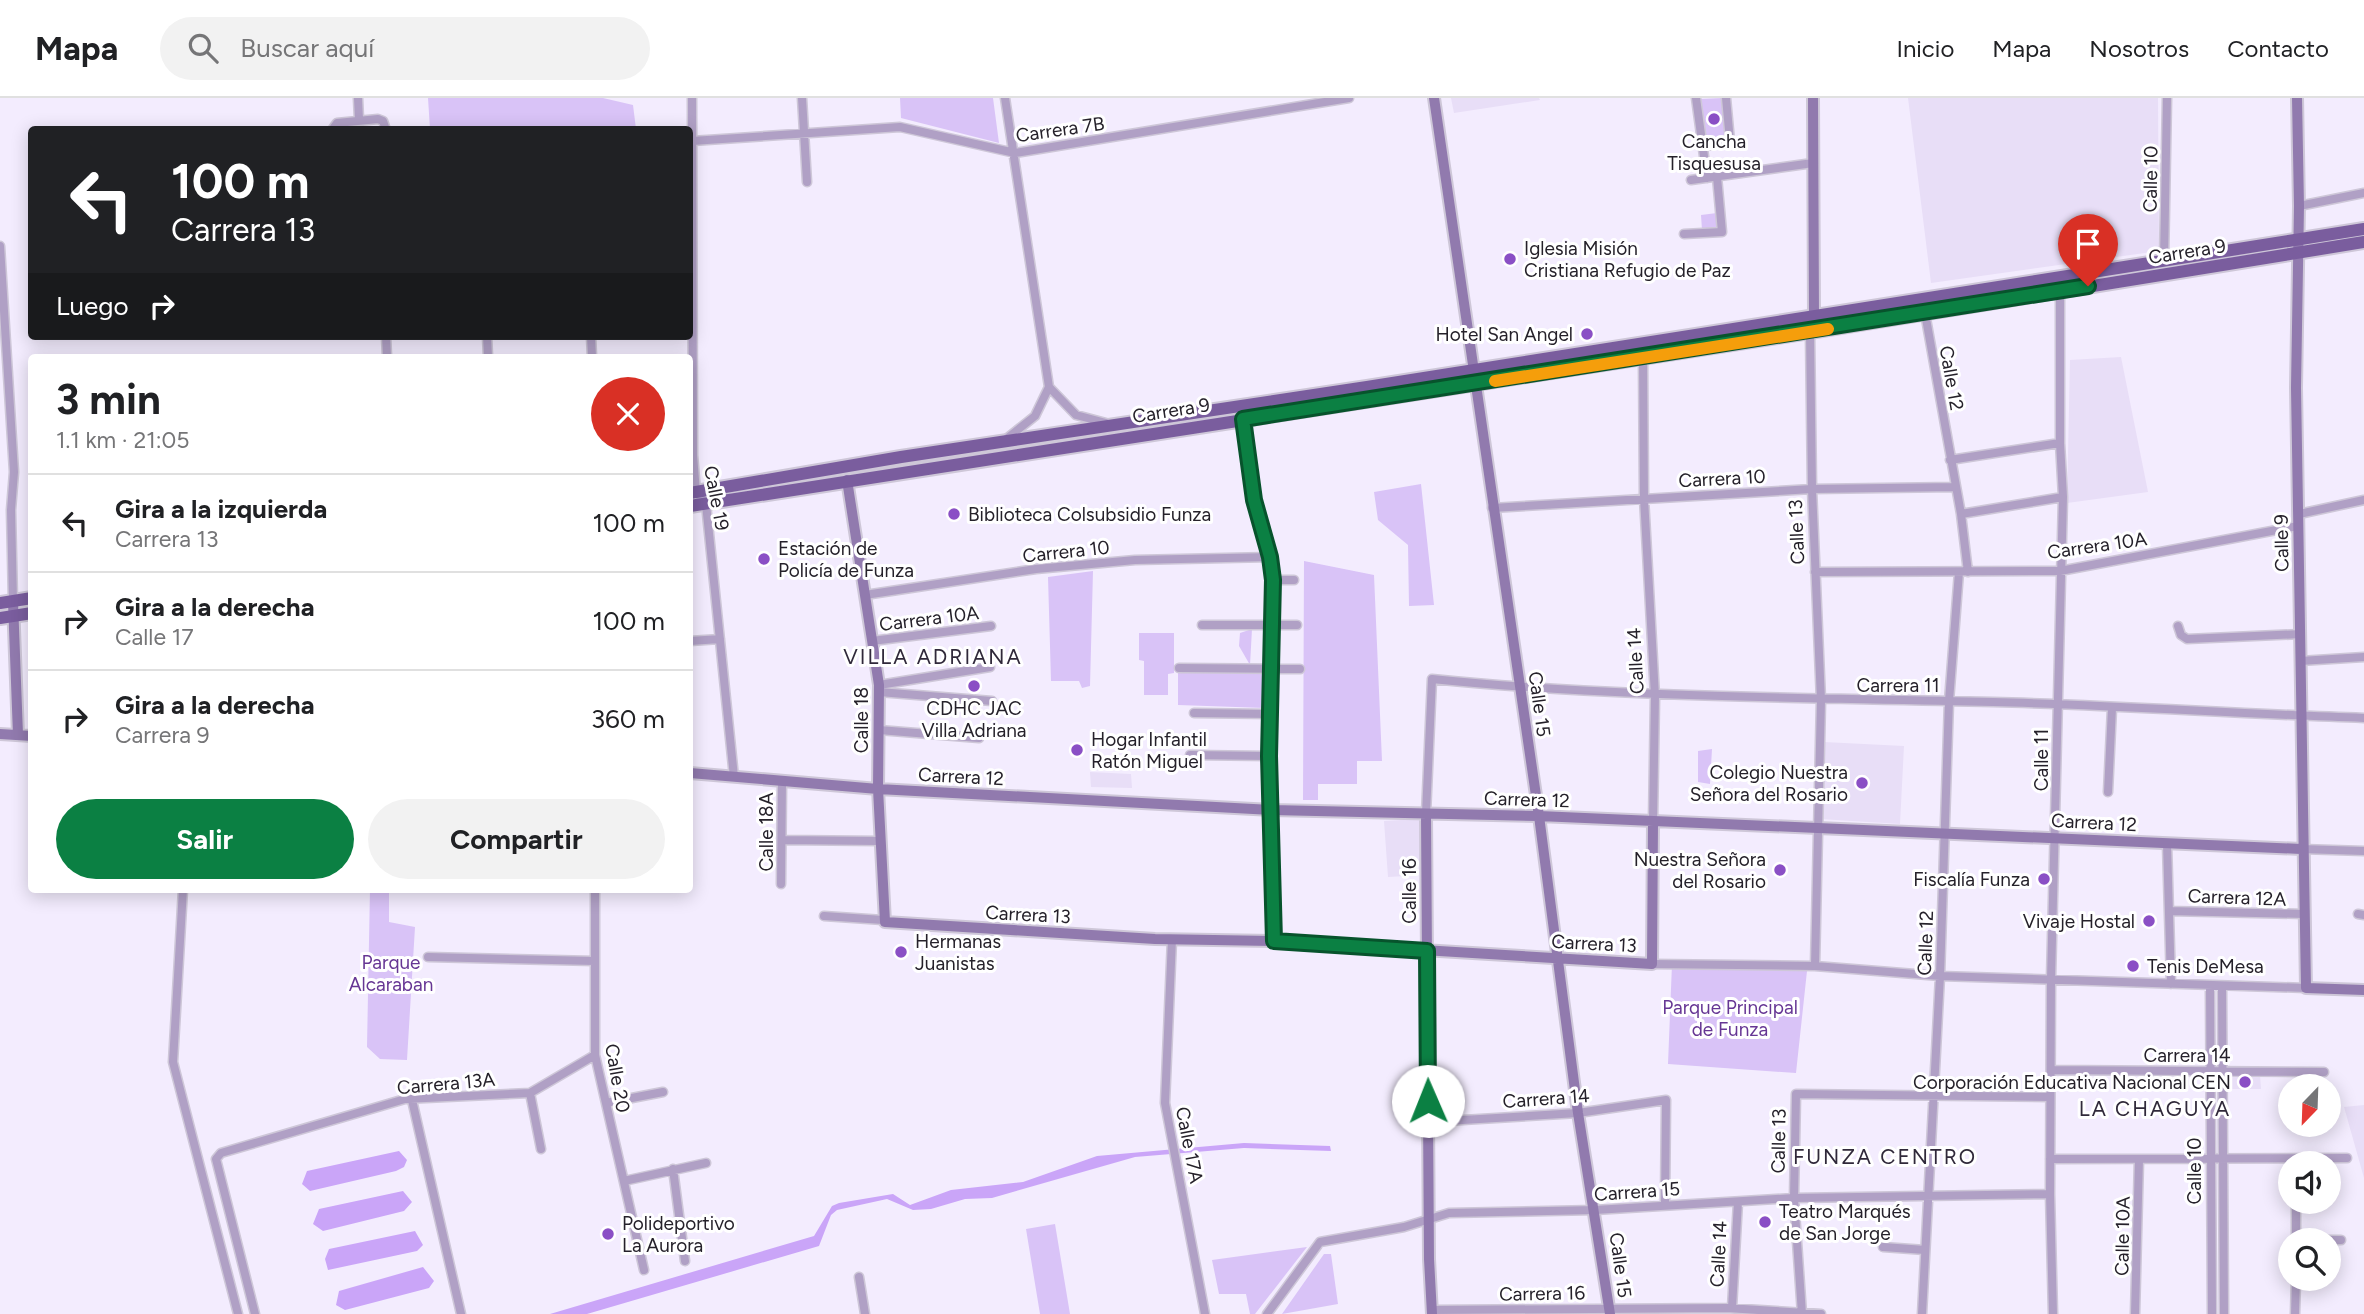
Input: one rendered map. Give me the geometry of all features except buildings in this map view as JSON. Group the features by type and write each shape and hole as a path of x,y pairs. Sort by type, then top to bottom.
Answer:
{"main road":[{"name":"Calle 15","path":"1434,98 1476,370 1492,508 1521,688 1578,1113 1610,1311"},
{"name":"Calle 13","path":"1811,332 1814,317 1813,98"},
{"name":"Calle 9","path":"2297,98 2301,849 2306,988"},
{"name":"Carrera 9","path":"693,506 2060,291 2296,246 2364,229"},
{"name":"Carrera 9","path":"693,493 1002,442 2164,261 2296,246 2364,242"},
{"name":"Calle 18","path":"847,480 879,688 878,789 883,920"},
{"path":"18,735 7,602 28,599"},
{"path":"7,617 28,614"},
{"path":"0,734 28,736"},
{"name":"Carrera 12","path":"693,773 878,789 1272,810 1539,816 1945,836 2056,837 2301,849"},
{"name":"Calle 16","path":"1426,814 1431,1216 1429,1259 1433,1312"},
{"name":"Calle 14","path":"1652,964 1653,822"},
{"name":"Carrera 13","path":"883,920 888,923 951,928 1172,939 1274,941 1652,964"},
{"name":"Carrera 13","path":"2306,988 2364,990"}],"street":[{"path":"358,98 359,120"},
{"name":"Calle 19","path":"692,98 692,126"},
{"path":"802,98 807,182"},
{"path":"1002,442 1035,416 1049,387 1005,98"},
{"name":"Carrera 7B","path":"693,141 900,127 1015,153 1349,98"},
{"path":"1684,234 1723,232 1703,147 1696,98"},
{"path":"1703,147 1730,141 1726,98"},
{"name":"Calle 10","path":"2164,261 2167,98"},
{"path":"335,126 337,123 378,119 383,121 385,126"},
{"path":"1691,180 1813,163"},
{"path":"2299,206 2364,193"},
{"path":"0,246 14,472 7,602"},
{"name":"Calle 11","path":"2053,1314 2050,979 2056,837 2063,497 2060,443 2060,291"},
{"name":"Calle 12","path":"1922,1314 1940,975 1949,701 1963,572 1961,514 1924,313"},
{"name":"Calle 13","path":"1811,332 1812,489 1821,700 1815,966"},
{"name":"Calle 14","path":"1643,356 1644,498 1655,696 1653,822"},
{"path":"1049,387 1076,415 1112,425"},
{"path":"1243,419 1254,500 1270,557 1273,580 1269,756 1274,941"},
{"path":"1950,460 2060,443"},
{"name":"Carrera 10","path":"1492,508 1812,489 1954,486"},
{"name":"Calle 19","path":"693,493 706,504 734,777"},
{"path":"1961,514 2063,497"},
{"path":"2298,514 2364,500"},
{"name":"Carrera 10A","path":"1815,572 2060,571 2298,526"},
{"name":"Carrera 10","path":"865,595 1036,569 1135,560 1270,557"},
{"path":"1273,580 1293,580"},
{"path":"1202,625 1297,625"},
{"name":"Carrera 10A","path":"872,641 991,626"},
{"path":"2178,626 2180,635 2187,639 2301,634"},
{"path":"693,641 720,639"},
{"path":"2300,661 2364,657"},
{"path":"879,688 990,667"},
{"path":"1179,668 1300,669"},
{"name":"Carrera 11","path":"1432,679 1521,688 1655,696 2057,704 2364,718"},
{"name":"Calle 16","path":"1426,814 1432,679"},
{"path":"879,688 992,701"},
{"path":"2108,792 2112,708"},
{"path":"1194,713 1270,714"},
{"path":"879,730 979,738"},
{"path":"1190,755 1269,756"},
{"name":"Calle 18A","path":"781,884 782,781"},
{"path":"782,840 881,841"},
{"path":"2167,844 2171,984"},
{"name":"Carrera 12","path":"2301,849 2364,851"},
{"path":"183,893 173,1062 238,1314"},
{"name":"Calle 20","path":"595,893 595,1055 644,1270"},
{"name":"Carrera 12A","path":"2169,911 2304,914"},
{"name":"Carrera 13","path":"824,916 883,920"},
{"name":"Calle 17A","path":"1172,939 1165,1103 1205,1314"},
{"path":"428,957 595,961"},
{"name":"Carrera 13","path":"1652,964 1815,966 1940,975 2306,988"},
{"name":"Calle 10","path":"2210,986 2212,1314"},
{"name":"Calle 10","path":"2222,986 2220,1099 2224,1314"},
{"name":"Carrera 13A","path":"255,1314 216,1159 221,1153 326,1125 404,1099 530,1093 595,1055"},
{"name":"Carrera 14","path":"2051,1070 2324,1072"},
{"path":"606,1103 663,1092"},
{"path":"530,1093 541,1149"},
{"name":"Calle 13","path":"1802,1314 1794,1198 1796,1094 1932,1098"},
{"path":"1932,1098 2050,1097"},
{"path":"2210,1099 2220,1099"},
{"path":"412,1100 461,1314"},
{"name":"Carrera 14","path":"1429,1122 1578,1113 1666,1100 1665,1204"},
{"path":"2050,1159 2222,1157 2278,1159"},
{"path":"2341,1158 2347,1158"},
{"name":"Calle 10A","path":"2135,1314 2139,1159"},
{"path":"624,1181 673,1168 706,1163"},
{"path":"673,1168 685,1261"},
{"name":"Carrera 15","path":"1267,1314 1320,1242 1404,1227 1431,1216 1449,1213 1595,1210 1794,1198 2050,1194"},
{"name":"Calle 14","path":"1729,1310 1738,1202"},
{"path":"1883,1247 1925,1250"},
{"path":"859,1277 865,1314"},
{"path":"2295,1314 2296,1291"},
{"name":"Carrera 16","path":"1433,1312 1729,1310 1821,1314"}],"shaded area":[{"path":"1451,98 1539,98 1540,100 1454,113"},
{"path":"1908,98 2158,98 2159,251 1931,283"},
{"path":"2121,357 2148,492 2067,503 2070,360"},
{"name":"Colegio Nuestra Señora del Rosario","path":"1824,742 1904,746 1900,824 1820,819"},
{"path":"1090,772 1131,774 1132,788 1091,787"},
{"path":"1419,819 1422,861 1405,862 1405,876 1388,877 1384,821"},
{"name":"Corporación Educativa Nacional CEN","path":"2229,1075 2260,1075 2261,1089 2229,1089"},
{"path":"2364,1105 2364,1178 2344,1107"},
{"path":"1244,1143 1330,1146 1331,1151 1244,1148 1135,1157 992,1198 965,1199 931,1209 913,1210 887,1199 837,1210 831,1215 819,1246 587,1314 550,1314 814,1236 832,1206 839,1203 893,1194 910,1205 951,1190 1023,1182 1097,1156"},
{"path":"399,1151 407,1160 404,1167 396,1171 310,1191 302,1184 307,1171"},
{"path":"403,1191 412,1202 404,1211 323,1231 313,1224 319,1209"},
{"path":"415,1231 423,1245 417,1251 328,1270 325,1259 329,1249"},
{"path":"423,1267 434,1281 429,1288 345,1310 336,1305 339,1291"}],"green space":[{"path":"428,98 603,98 633,105 636,126 430,126"},
{"path":"900,98 993,98 999,143 901,118"},
{"name":"Cancha Tisquesusa","path":"1723,98 1729,138 1705,142 1699,99"},
{"path":"1717,213 1719,228 1702,230 1701,215"},
{"path":"1421,484 1434,605 1409,606 1408,545 1378,520 1374,492"},
{"path":"1304,561 1374,575 1382,761 1357,761 1357,784 1318,784 1318,800 1303,800"},
{"path":"1093,571 1090,686 1082,688 1079,681 1051,681 1048,577"},
{"path":"1252,629 1250,665 1239,646 1240,633"},
{"path":"1139,633 1174,633 1174,673 1168,674 1168,695 1144,695 1144,661 1139,660"},
{"path":"1178,671 1265,674 1265,708 1178,705"},
{"path":"1712,749 1710,784 1698,782 1698,751"},
{"name":"Parque Alcaraban","path":"370,893 389,893 389,922 415,927 407,1060 380,1059 367,1047"},
{"name":"Parque Principal de Funza","path":"1672,964 1807,971 1796,1073 1668,1064"},
{"path":"1055,1224 1070,1314 1040,1314 1026,1229"},
{"path":"1307,1247 1255,1314 1250,1314 1246,1294 1219,1294 1212,1260"},
{"path":"1324,1254 1331,1254 1338,1304 1282,1314"}],"slow traffic":[{"path":"1495,381 1828,329"}],"place":[{"name":"Cancha Tisquesusa","path":"1714,119"},
{"name":"Iglesia Misión Cristiana Refugio de Paz","path":"1510,259"},
{"name":"Hotel San Angel","path":"1587,334"},
{"name":"Biblioteca Colsubsidio Funza","path":"954,514"},
{"name":"Estación de Policía de Funza","path":"764,559"},
{"name":"CDHC JAC Villa Adriana","path":"974,686"},
{"name":"Hogar Infantil Ratón Miguel","path":"1077,750"},
{"name":"Colegio Nuestra Señora del Rosario","path":"1862,783"},
{"name":"Nuestra Señora del Rosario","path":"1780,870"},
{"name":"Fiscalía Funza","path":"2044,879"},
{"name":"Vivaje Hostal","path":"2149,921"},
{"name":"Hermanas Juanistas","path":"901,952"},
{"name":"Tenis DeMesa","path":"2133,966"},
{"name":"Corporación Educativa Nacional CEN","path":"2245,1082"},
{"name":"Teatro Marqués de San Jorge","path":"1765,1222"},
{"name":"Polideportivo La Aurora","path":"608,1234"}],"district":[{"name":"VILLA ADRIANA","path":"933,657"},
{"name":"LA CHAGUYA","path":"2155,1109"},
{"name":"FUNZA CENTRO","path":"1885,1157"}],"route":[{"path":"1428,1101 1427,951 1274,941 1269,756 1273,580 1270,557 1254,500 1243,419 1811,332 2088,286"}]}
